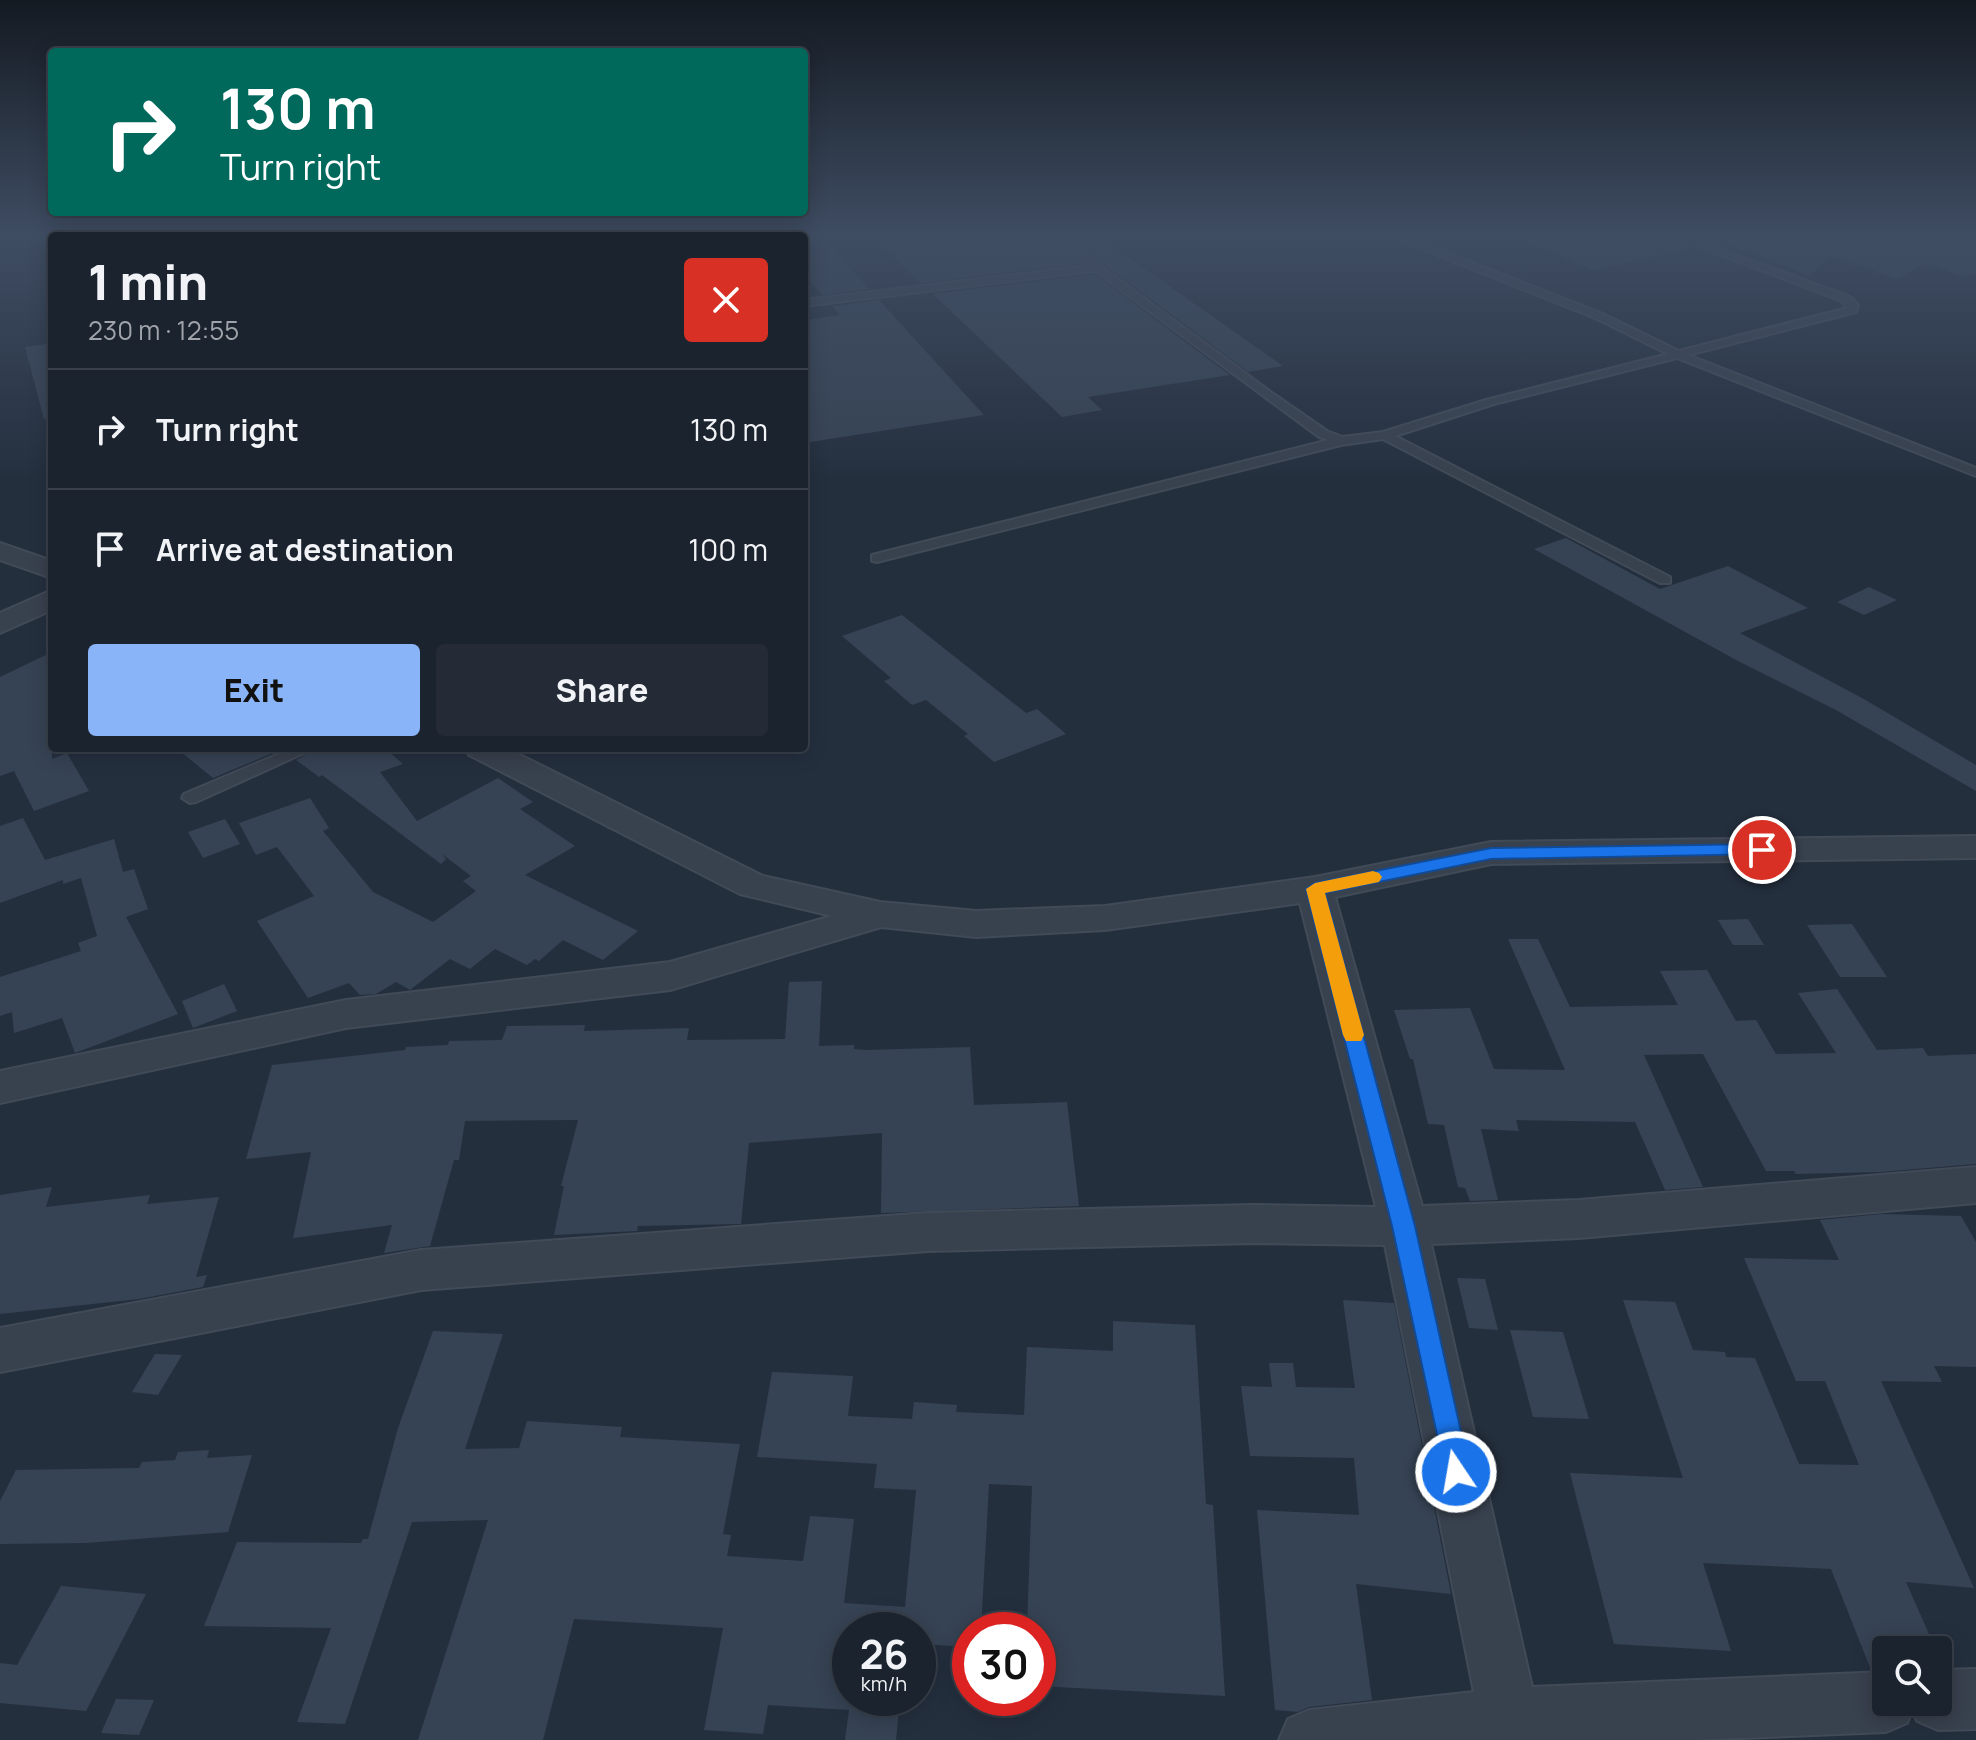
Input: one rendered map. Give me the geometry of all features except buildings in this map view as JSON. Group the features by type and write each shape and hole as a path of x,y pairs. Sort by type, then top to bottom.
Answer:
{"street":[{"path":"0,551 48,569"},
{"path":"0,624 48,601"},
{"path":"489,752 753,886 880,914 976,924 1105,918 1315,889 1491,853 1976,847"},
{"path":"1315,889 1404,1226 1509,1718"},
{"path":"0,1087 346,1014 670,976 880,914"},
{"path":"0,1350 421,1270 928,1232 1253,1224 1404,1226 1579,1219 1976,1185"},
{"path":"1952,1700 1976,1699"},
{"path":"1309,1740 1509,1718 1872,1703"}],"lane":[{"path":"1167,319 1323,434 1341,441"},
{"path":"1606,319 1679,355 1976,472"},
{"path":"877,558 1341,441 1385,435 1490,402 1816,319"},
{"path":"1385,435 1665,580"},
{"path":"190,798 298,752"}],"slow traffic":[{"path":"1353,1035 1315,889 1373,877"}],"route":[{"path":"1456,1472 1404,1226 1315,889 1491,853 1762,850"}]}
